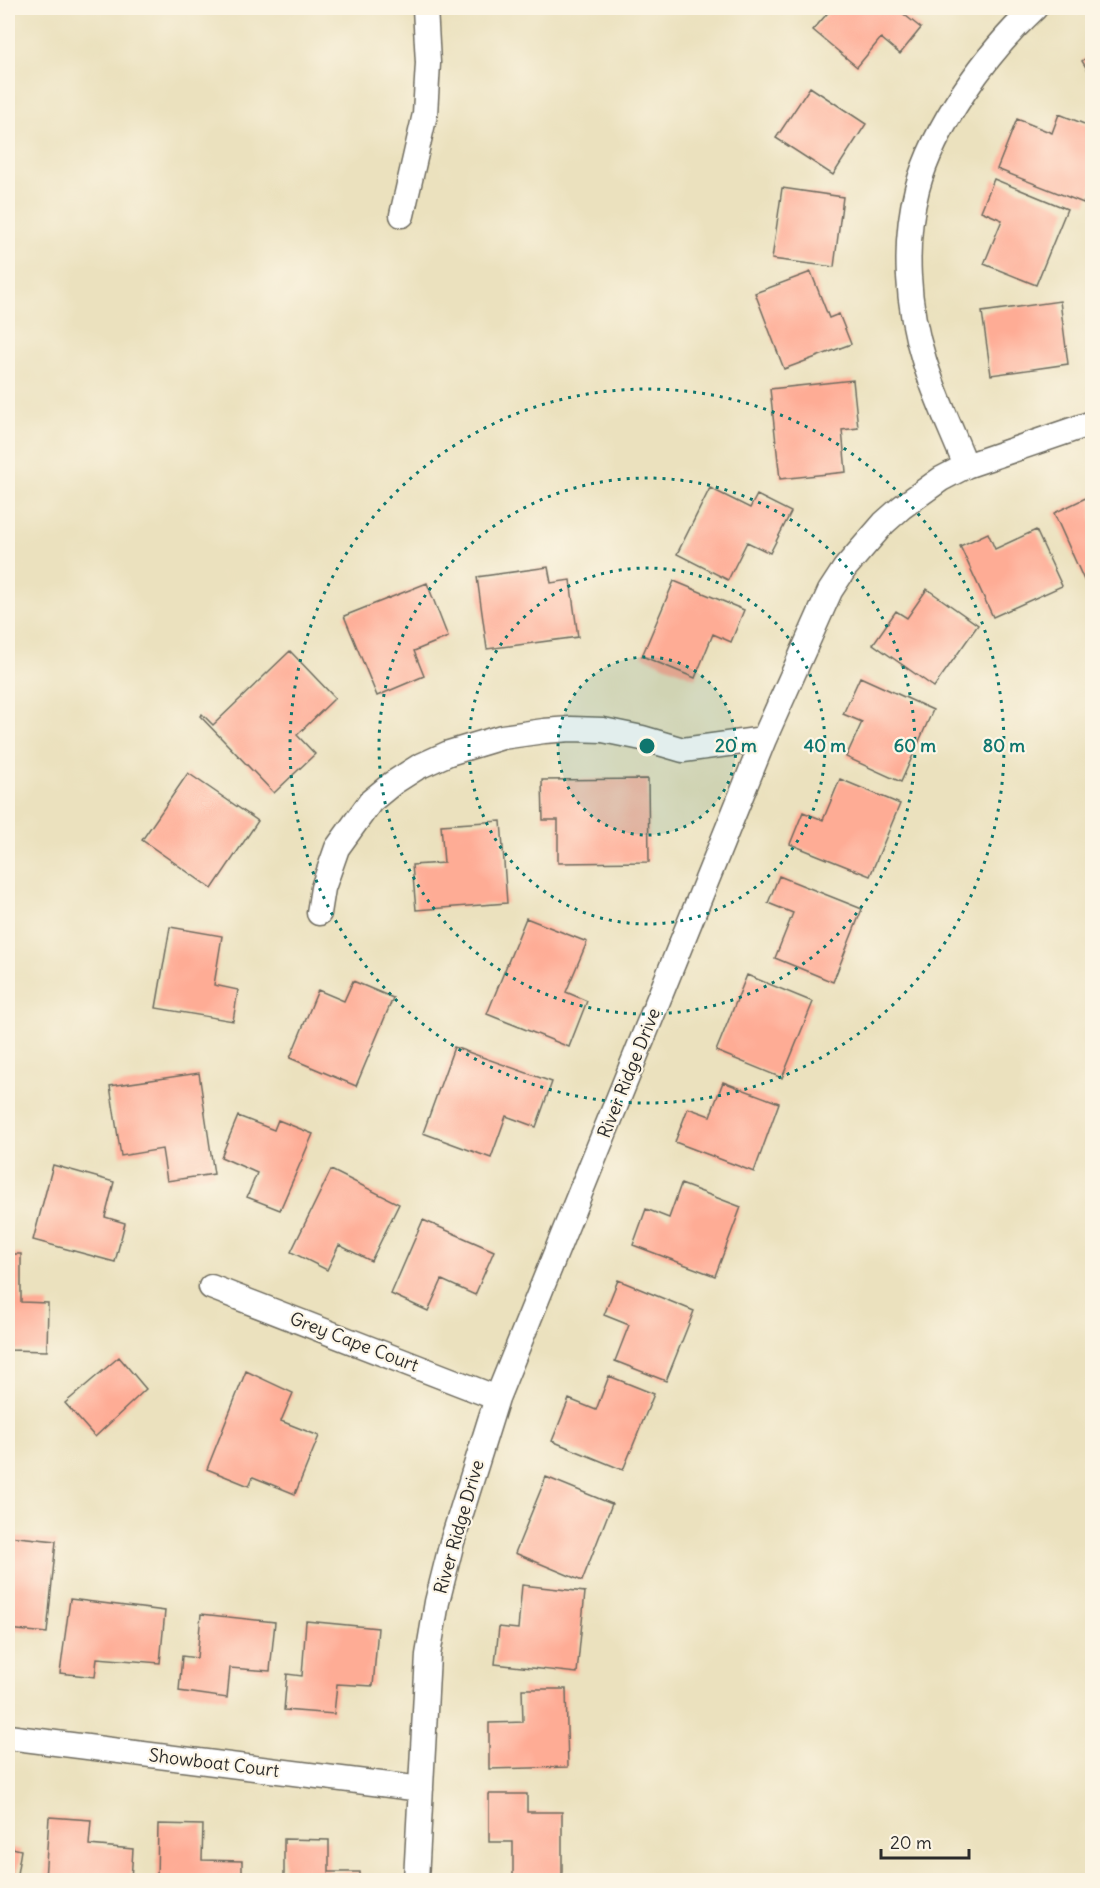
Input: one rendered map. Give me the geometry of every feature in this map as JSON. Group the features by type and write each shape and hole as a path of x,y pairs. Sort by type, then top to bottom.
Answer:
{"street":[{"path":"402,215 425,114 428,63 425,8"},
{"path":"966,466 924,362 917,336 909,269 909,239 914,205 932,151 952,112 994,50 1035,8"},
{"name":"River Ridge Drive","path":"416,1881 428,1655 437,1602 452,1542 497,1398 764,740 830,591 844,568 869,539 902,507 941,478 966,466 1092,423"},
{"path":"319,913 323,888 337,848 371,801 418,767 449,753 502,737 571,729 603,730 683,750 764,740"},
{"name":"Grey Cape Court","path":"211,1287 497,1398"},
{"name":"Showboat Court","path":"8,1737 421,1789"}],"building":[{"path":"832,8 896,8 921,28 900,54 881,38 857,67 813,30"},
{"path":"1092,54 1092,77 1082,61"},
{"path":"810,87 866,124 833,175 776,138"},
{"path":"1059,114 1092,127 1092,188 1086,204 997,169 1017,119 1052,133"},
{"path":"994,179 1067,209 1036,285 984,264 1002,220 981,211"},
{"path":"782,188 843,197 834,267 772,259"},
{"path":"811,272 829,318 839,314 851,344 784,369 755,293"},
{"path":"1060,301 1068,364 991,375 982,312"},
{"path":"853,380 858,428 842,430 846,472 780,479 770,389"},
{"path":"710,488 750,508 757,495 791,512 770,553 747,542 728,580 677,554"},
{"path":"1092,495 1092,598 1054,513"},
{"path":"1036,530 1062,586 993,617 960,546 988,533 995,549"},
{"path":"548,567 551,583 570,580 578,637 487,649 477,577"},
{"path":"674,581 744,610 731,642 713,634 695,678 642,656"},
{"path":"427,583 448,637 414,651 424,676 377,696 344,616"},
{"path":"927,589 978,625 934,687 873,644 896,611 907,618"},
{"path":"290,651 335,698 297,735 315,754 274,793 200,716 202,714 213,725"},
{"path":"860,677 933,710 901,782 846,757 862,722 843,714"},
{"path":"188,773 258,821 212,889 142,840"},
{"path":"648,779 649,862 558,863 558,820 543,820 542,780"},
{"path":"840,779 900,804 870,876 790,844 803,812 823,820"},
{"path":"501,821 507,903 416,910 412,865 444,863 441,825"},
{"path":"779,876 862,909 833,982 775,958 793,913 768,903"},
{"path":"526,918 587,942 566,992 587,1001 569,1047 487,1014"},
{"path":"170,927 222,936 214,985 238,990 233,1021 156,1008"},
{"path":"747,975 813,1002 782,1078 716,1051"},
{"path":"353,981 393,998 356,1086 290,1058 318,990 344,1001"},
{"path":"454,1047 552,1082 536,1127 506,1116 491,1158 423,1133"},
{"path":"199,1073 214,1174 167,1181 162,1149 121,1156 110,1086"},
{"path":"723,1082 779,1103 754,1172 675,1142 688,1108 710,1116"},
{"path":"238,1116 274,1130 278,1120 313,1134 280,1210 247,1197 257,1173 221,1157"},
{"path":"53,1165 114,1182 105,1217 125,1223 115,1262 33,1240"},
{"path":"331,1170 399,1204 371,1261 339,1245 327,1270 291,1252"},
{"path":"681,1184 741,1207 715,1276 633,1245 646,1209 669,1218"},
{"path":"423,1220 494,1251 475,1295 442,1280 428,1311 391,1294"},
{"path":"8,1254 21,1254 21,1302 48,1303 47,1351 8,1350"},
{"path":"618,1280 694,1311 666,1381 615,1361 629,1325 604,1315"},
{"path":"119,1357 146,1389 95,1437 65,1403"},
{"path":"246,1371 293,1393 281,1421 319,1436 295,1494 253,1477 249,1486 207,1469"},
{"path":"609,1376 654,1394 623,1470 552,1441 569,1399 596,1410"},
{"path":"546,1477 612,1504 582,1581 515,1553"},
{"path":"8,1536 56,1541 47,1633 8,1629 10,1593 8,1593"},
{"path":"522,1585 585,1592 577,1673 495,1664 499,1627 518,1629"},
{"path":"70,1599 165,1611 160,1663 97,1658 95,1677 60,1673"},
{"path":"201,1614 275,1622 270,1671 230,1668 227,1698 179,1691 182,1656 197,1658"},
{"path":"306,1621 378,1628 373,1686 337,1684 334,1714 284,1710 287,1674 302,1676"},
{"path":"522,1689 566,1689 568,1767 489,1769 489,1723 523,1722"},
{"path":"489,1794 527,1794 527,1812 562,1812 562,1880 513,1880 513,1842 489,1842"},
{"path":"49,1817 91,1820 89,1845 133,1849 131,1880 45,1880"},
{"path":"158,1824 203,1825 202,1860 242,1861 242,1880 157,1880"},
{"path":"284,1839 329,1840 329,1872 360,1872 360,1880 284,1880"},
{"path":"8,1847 21,1850 16,1880 8,1880"}]}
